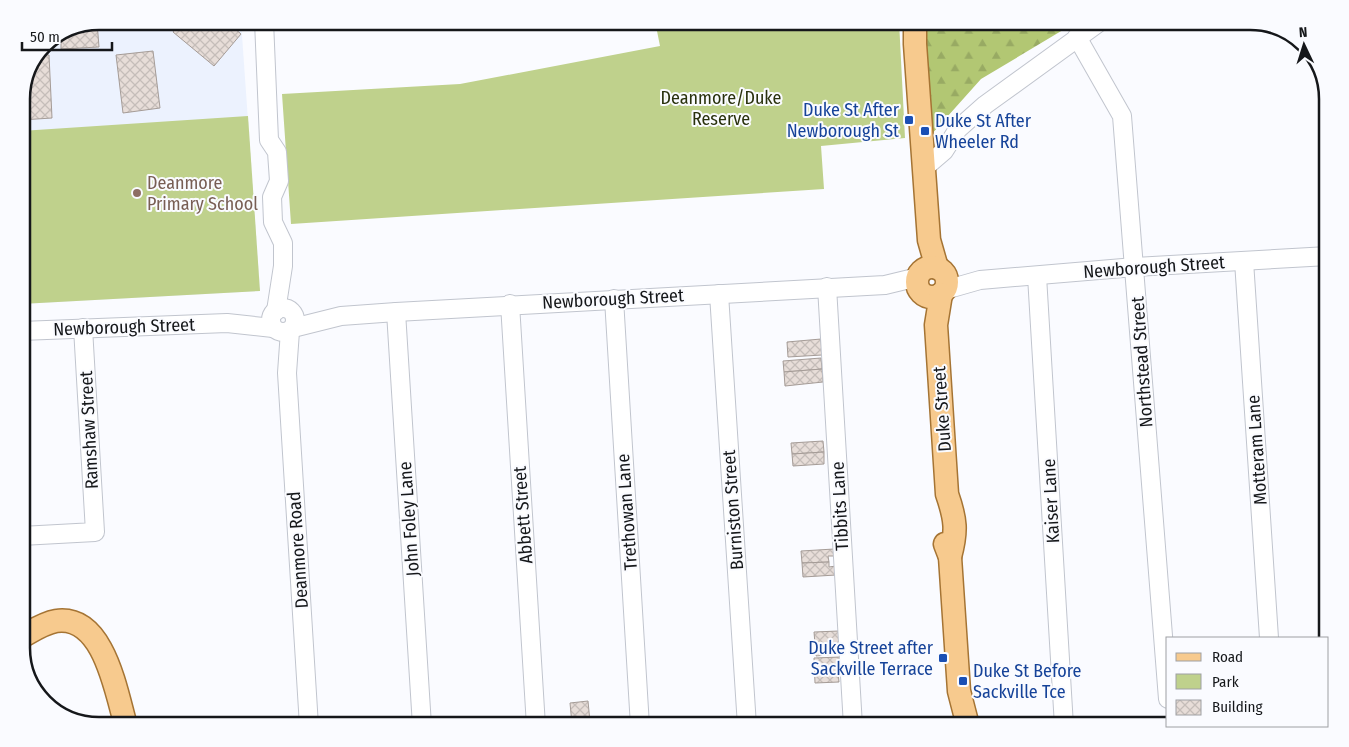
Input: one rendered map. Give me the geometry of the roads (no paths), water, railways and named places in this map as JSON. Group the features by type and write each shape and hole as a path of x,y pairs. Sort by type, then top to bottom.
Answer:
{"main road":[{"name":"Duke Street","path":"915,30 923,169 947,494 940,517 941,536 950,557 959,691 957,717"},
{"path":"30,636 57,621 72,622 88,629 100,646 123,717"},
{"path":"30,638 60,633 69,634 83,641 93,656 112,717"},
{"name":"Duke Street","path":"959,691 966,717"}],"street":[{"path":"264,30 269,140 276,152 279,181 272,197 272,205 273,222 282,237 283,266 280,284 283,321"},
{"path":"923,169 944,151 958,129 985,105 1088,30"},
{"name":"Northstead Street","path":"1077,37 1122,116 1166,673"},
{"name":"Newborough Street","path":"30,331 283,321 510,304 980,280 1135,267 1319,257"},
{"name":"Motteram Lane","path":"1244,261 1269,637"},
{"name":"Kaiser Lane","path":"1037,276 1063,717"},
{"name":"Tibbits Lane","path":"827,287 852,717"},
{"name":"Burniston Street","path":"719,294 746,717"},
{"name":"Trethowan Lane","path":"614,299 639,717"},
{"name":"Abbett Street","path":"510,304 535,717"},
{"name":"John Foley Lane","path":"396,312 421,717"},
{"name":"Deanmore Road","path":"283,321 308,717"},
{"name":"Ramshaw Street","path":"30,536 95,532 83,328"}],"place":[{"name":"Duke St After Newborough St","path":"909,120"},
{"name":"Duke St After Wheeler Rd","path":"925,131"},
{"name":"Deanmore Primary School","path":"137,193"},
{"name":"Duke Street after Sackville Terrace","path":"943,658"},
{"name":"Duke St Before Sackville Tce","path":"963,681"}],"park label":[{"name":"Deanmore/Duke Reserve","path":"721,108"}]}
